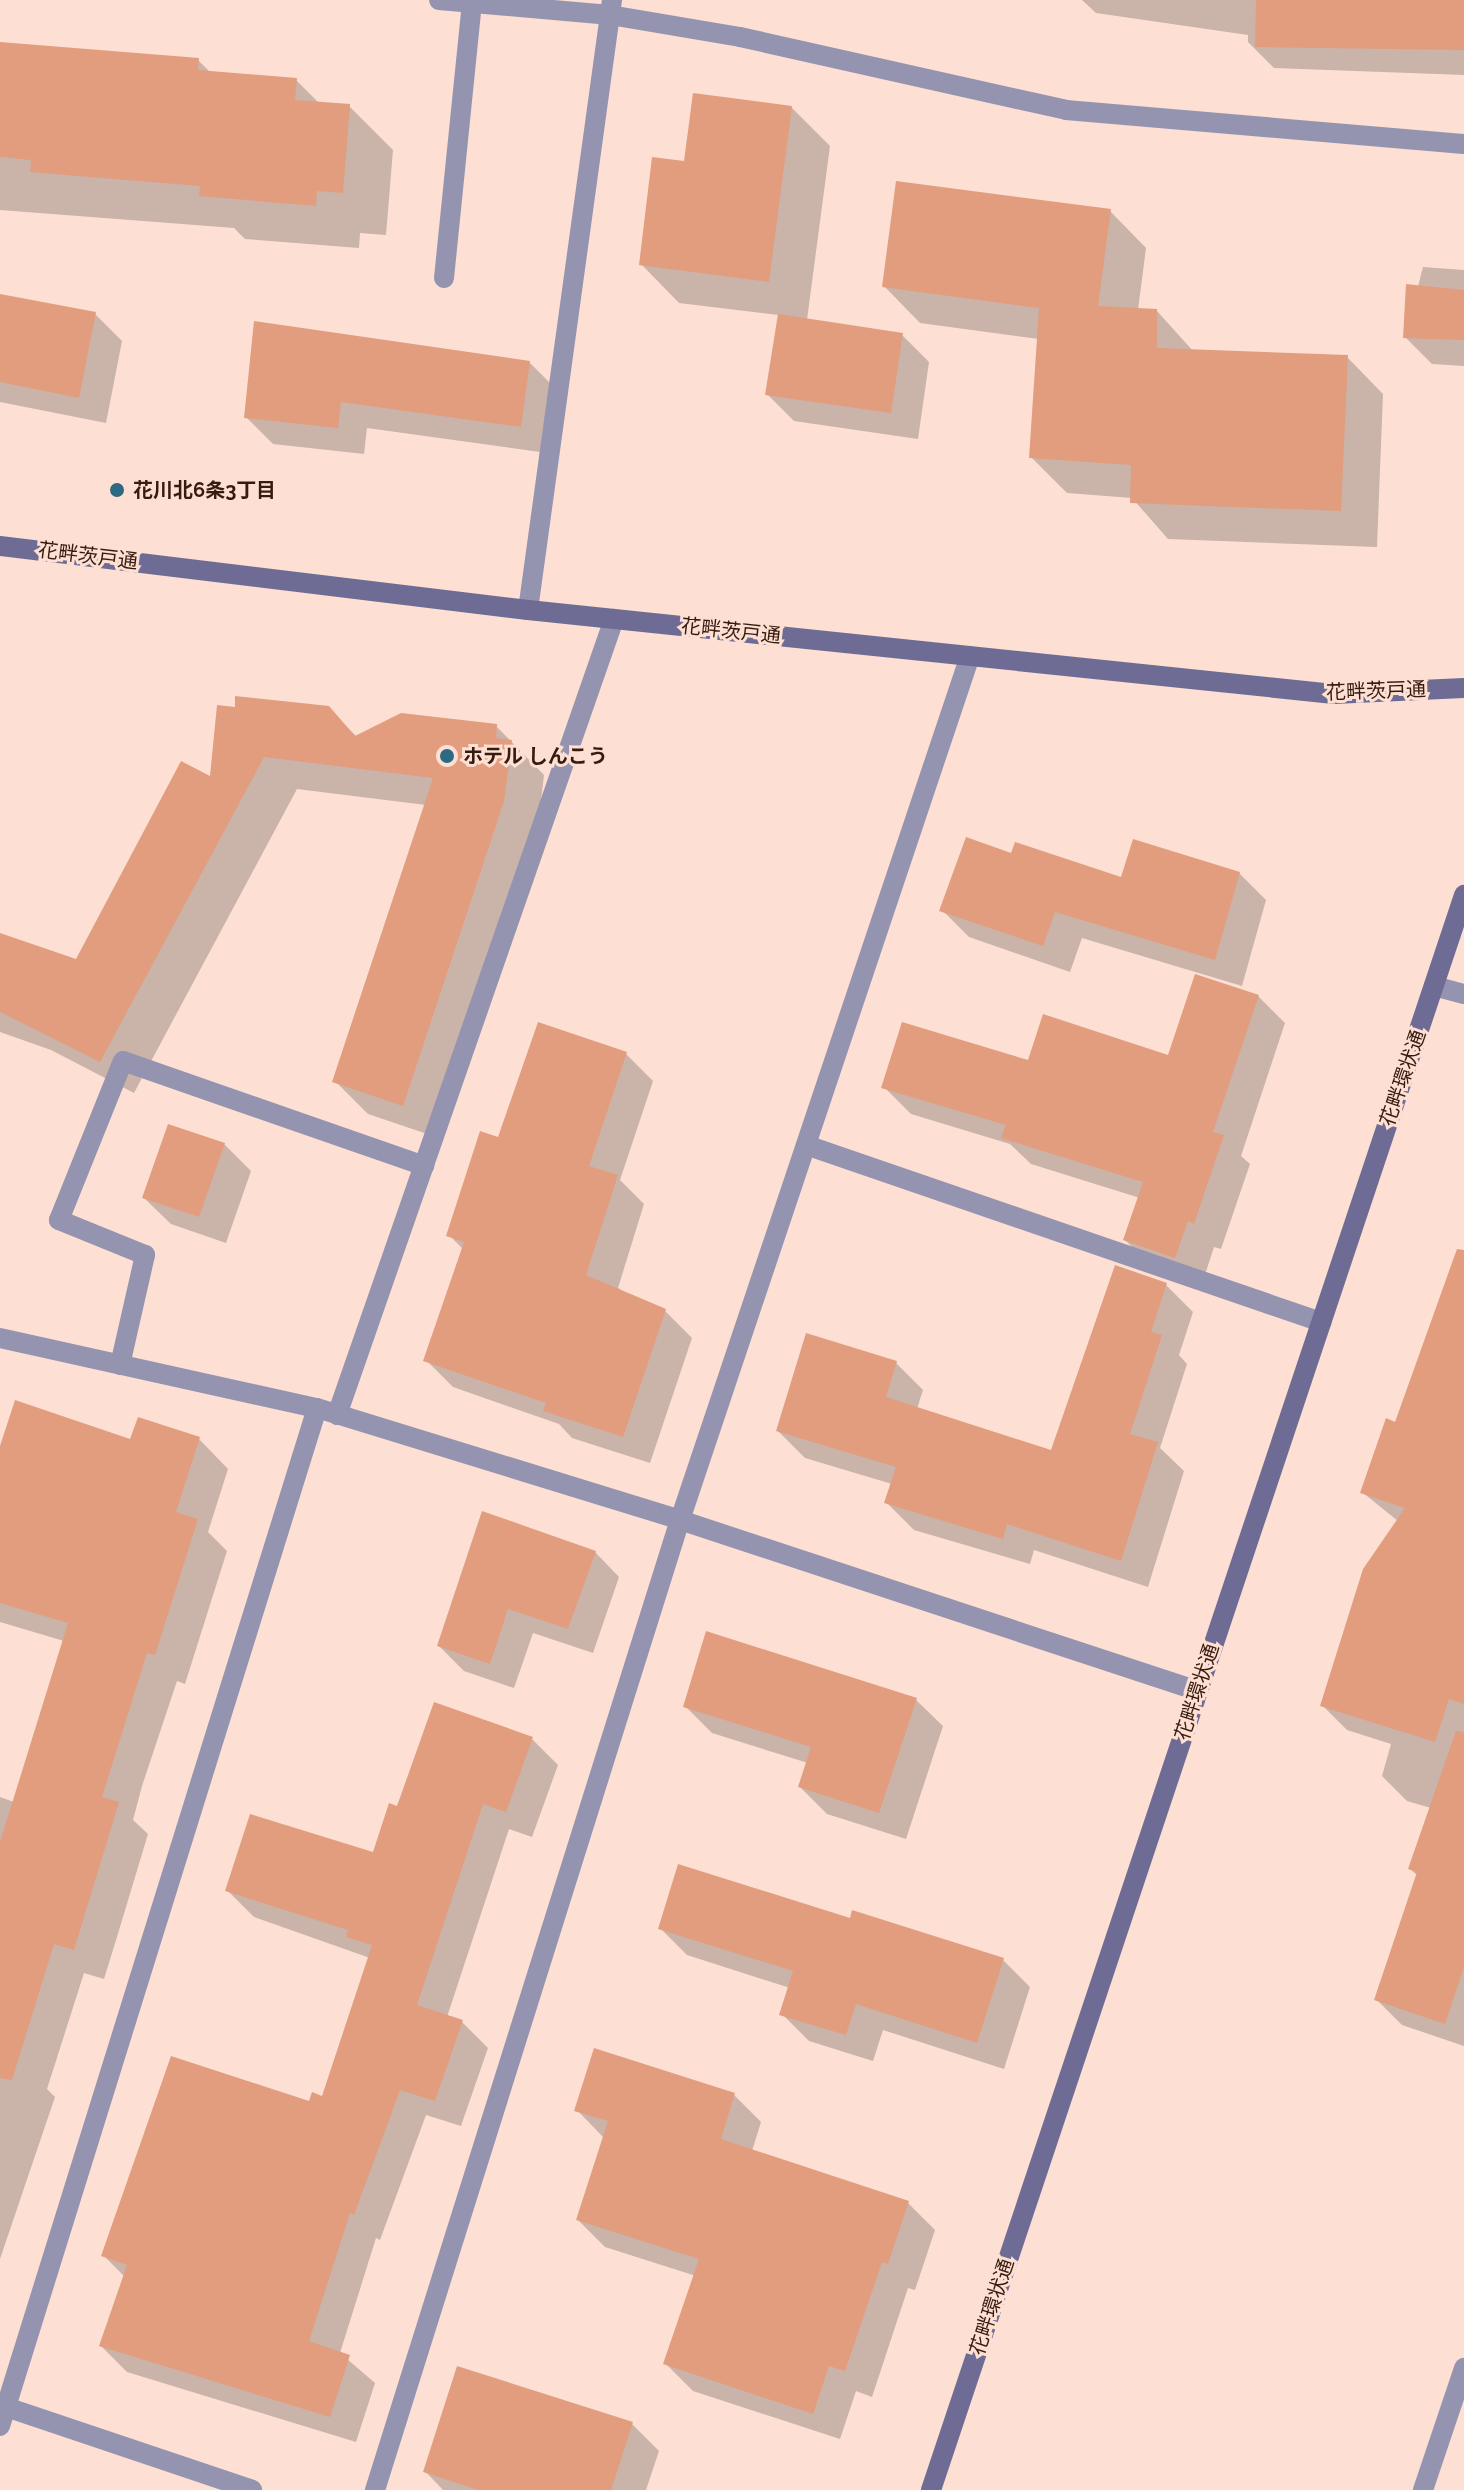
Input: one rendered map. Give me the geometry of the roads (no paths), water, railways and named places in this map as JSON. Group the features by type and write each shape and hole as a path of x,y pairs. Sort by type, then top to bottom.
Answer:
{"street":[{"path":"439,0 611,8 1066,110 1464,144"},
{"path":"444,278 472,1"},
{"path":"528,610 611,8"},
{"name":"花畔茨戸通","path":"0,546 528,610 1334,694 1464,688"},
{"path":"337,1415 614,619"},
{"path":"375,2490 680,1520 970,656"},
{"name":"花畔環状通","path":"931,2490 1464,895"},
{"path":"1434,986 1464,994"},
{"path":"120,1365 145,1255 59,1220 123,1061 424,1166"},
{"path":"806,1145 1321,1322"},
{"path":"0,1338 317,1408 680,1520 1198,1691"},
{"path":"252,2490 2,2413 317,1408"},
{"path":"1423,2490 1464,2368"}],"place":[{"name":"花川北6条3丁目","path":"117,490"},
{"name":"ホテル しんこう","path":"447,756"}]}
